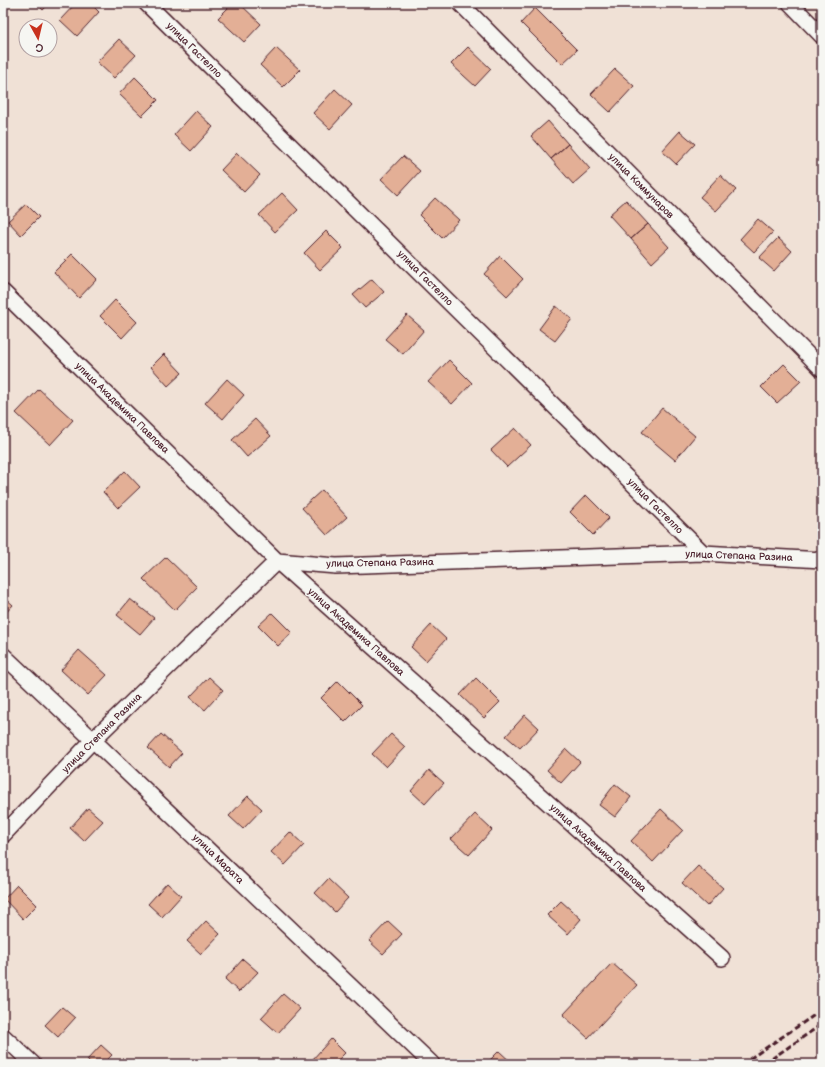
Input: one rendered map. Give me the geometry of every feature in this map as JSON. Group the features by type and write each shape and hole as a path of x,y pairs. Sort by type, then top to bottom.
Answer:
{"street":[{"name":"улица Гастелло","path":"146,3 703,553"},
{"name":"улица Коммунаров","path":"460,3 822,369"},
{"path":"790,3 822,36"},
{"name":"улица Академика Павлова","path":"3,292 277,561 722,958"},
{"name":"улица Степана Разина","path":"3,835 93,740 277,561 336,566 703,553 822,560"},
{"name":"улица Марата","path":"3,655 432,1064"},
{"path":"3,1036 33,1064"}],"building":[{"path":"36,3 50,3 43,10"},
{"path":"76,3 90,3 99,12 77,36 60,20"},
{"path":"233,3 239,3 261,24 244,42 218,18"},
{"path":"535,8 577,50 562,64 521,23"},
{"path":"119,39 136,55 114,78 97,62"},
{"path":"468,47 491,69 475,86 451,64"},
{"path":"276,48 300,70 283,87 260,65"},
{"path":"615,69 634,86 610,112 591,94"},
{"path":"135,77 158,100 142,116 119,94"},
{"path":"335,89 352,105 330,129 313,113"},
{"path":"196,111 213,127 191,151 174,135"},
{"path":"548,121 568,144 551,159 531,136"},
{"path":"680,131 695,144 676,164 662,151"},
{"path":"568,144 590,169 573,184 551,159"},
{"path":"237,153 260,175 244,192 221,170"},
{"path":"403,156 420,171 398,195 381,179"},
{"path":"720,175 736,190 716,211 700,197"},
{"path":"282,193 298,210 275,232 259,215"},
{"path":"435,198 459,220 442,238 419,215"},
{"path":"626,200 648,224 631,239 609,215"},
{"path":"26,204 39,217 21,235 8,221"},
{"path":"758,219 773,232 754,252 740,239"},
{"path":"648,224 669,247 652,263 631,239"},
{"path":"326,231 343,248 320,270 304,253"},
{"path":"778,238 792,251 774,271 759,258"},
{"path":"72,254 97,279 79,298 54,272"},
{"path":"500,256 523,279 507,296 484,274"},
{"path":"372,279 384,292 365,308 353,295"},
{"path":"115,300 137,322 122,338 100,316"},
{"path":"556,306 572,319 555,341 539,329"},
{"path":"407,315 424,330 403,354 385,339"},
{"path":"164,354 182,373 168,386 151,367"},
{"path":"449,360 472,383 452,404 428,382"},
{"path":"784,364 801,381 777,403 761,387"},
{"path":"227,379 244,395 223,419 205,403"},
{"path":"39,389 73,420 50,445 16,413"},
{"path":"662,408 695,436 675,460 642,432"},
{"path":"255,419 271,436 247,457 232,440"},
{"path":"515,428 531,445 507,467 491,450"},
{"path":"125,471 140,487 118,508 103,492"},
{"path":"322,490 347,517 327,535 302,508"},
{"path":"586,495 609,518 593,535 570,512"},
{"path":"166,557 197,587 175,610 143,579"},
{"path":"3,596 13,605 3,616"},
{"path":"130,599 154,618 140,634 117,615"},
{"path":"272,613 292,633 278,646 258,626"},
{"path":"431,625 446,639 426,661 411,647"},
{"path":"79,650 107,675 88,695 61,670"},
{"path":"209,677 223,690 205,710 190,697"},
{"path":"476,678 500,702 484,718 460,695"},
{"path":"338,681 362,705 345,722 321,698"},
{"path":"525,715 539,728 520,748 506,736"},
{"path":"161,734 182,753 169,767 148,748"},
{"path":"391,734 405,747 386,767 372,754"},
{"path":"566,749 580,762 561,783 547,770"},
{"path":"429,770 444,783 425,804 411,791"},
{"path":"615,784 631,797 615,817 599,805"},
{"path":"248,796 262,809 243,829 229,816"},
{"path":"88,808 103,821 84,841 70,828"},
{"path":"661,809 683,830 653,862 631,841"},
{"path":"475,814 492,830 469,855 451,839"},
{"path":"290,832 304,845 285,865 271,852"},
{"path":"698,866 723,888 707,906 682,883"},
{"path":"328,879 348,898 335,912 315,893"},
{"path":"167,883 181,896 162,917 148,904"},
{"path":"17,885 37,905 23,919 4,899"},
{"path":"561,901 581,919 568,934 547,915"},
{"path":"206,921 220,934 201,954 187,941"},
{"path":"388,921 402,934 383,954 369,941"},
{"path":"243,959 258,972 239,992 225,979"},
{"path":"612,963 637,985 588,1038 563,1015"},
{"path":"283,994 300,1009 278,1033 261,1018"},
{"path":"62,1007 75,1018 58,1037 45,1025"},
{"path":"331,1039 345,1053 334,1064 316,1064 312,1060"},
{"path":"101,1045 112,1055 103,1064 91,1064 87,1060"},
{"path":"499,1051 513,1064 486,1064"}],"railway":[{"path":"742,1064 822,1010"},
{"path":"764,1064 822,1024"}]}
